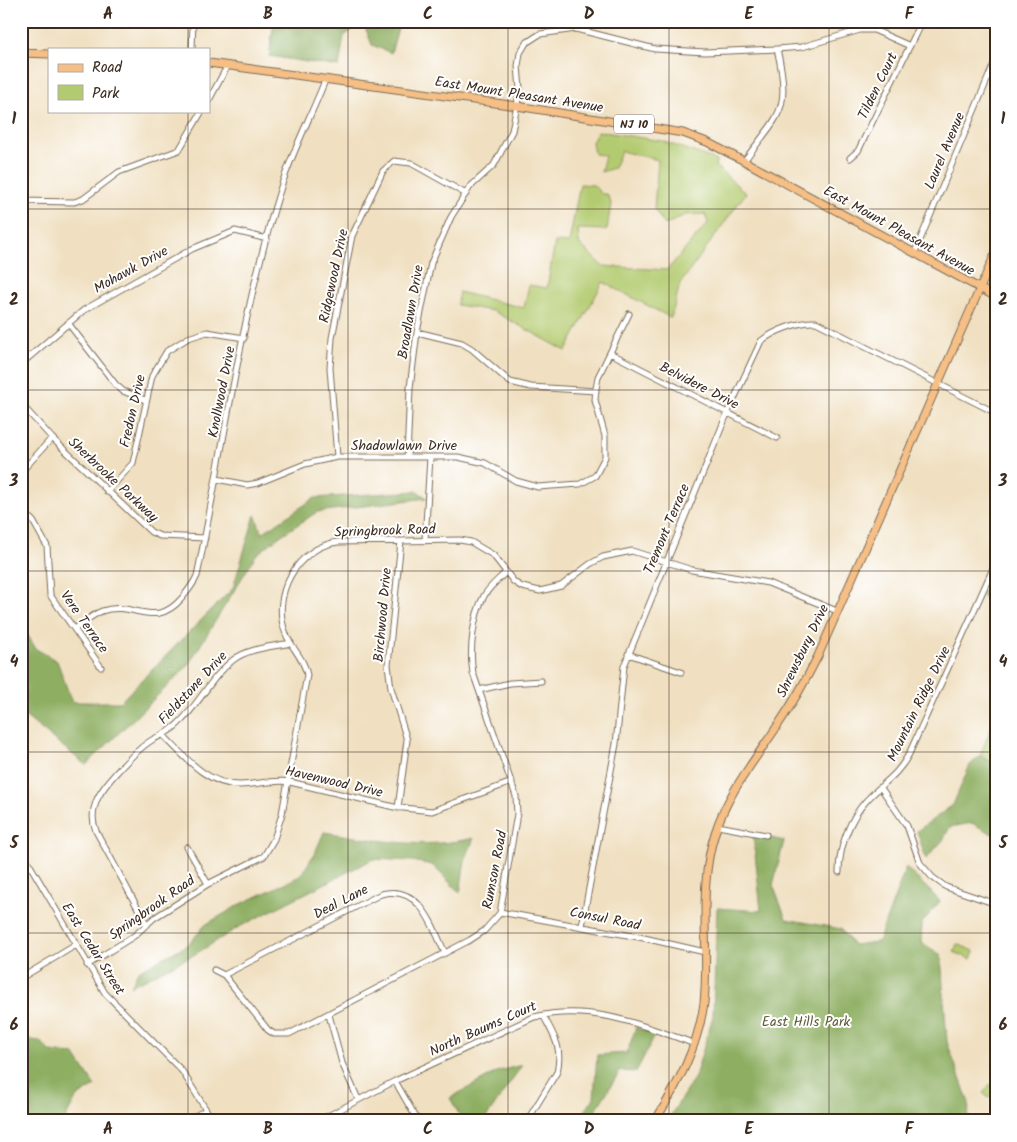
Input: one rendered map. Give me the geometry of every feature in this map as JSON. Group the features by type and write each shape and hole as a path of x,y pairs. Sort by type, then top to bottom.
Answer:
{"main road":[{"path":"21,53 48,54"},
{"name":"East Mount Pleasant Avenue","path":"210,63 517,106 683,133 707,142 996,297"},
{"name":"Shrewsbury Drive","path":"655,1121 679,1081 695,1044 704,1001 705,887 710,855 718,826 740,779 805,682 996,252"}],"street":[{"path":"21,38 25,21"},
{"path":"192,48 193,21"},
{"path":"578,21 576,29 655,49 705,52 802,47 860,30 874,30 910,46"},
{"name":"Tilden Court","path":"850,158 858,151 922,21"},
{"name":"Broadlawn Drive","path":"407,456 410,388 417,332 431,263 451,217 466,194 488,173 504,149 512,131 520,89 519,60 526,43 540,34 576,29"},
{"path":"744,162 781,110 784,80 777,49"},
{"name":"Laurel Avenue","path":"915,252 996,59"},
{"path":"210,98 228,65"},
{"name":"Knollwood Drive","path":"76,628 95,614 111,609 154,614 171,610 193,585 197,576 244,338 267,239 282,185 326,78"},
{"path":"21,201 74,202 83,199 119,172 179,150 201,112"},
{"path":"21,148 21,164"},
{"name":"Ridgewood Drive","path":"337,457 330,388 332,338 352,236 360,216 383,171 394,161 411,163 466,194"},
{"path":"21,220 22,248"},
{"name":"Mohawk Drive","path":"21,364 68,323 100,299 192,249 235,231 267,239"},
{"name":"Shadowlawn Drive","path":"216,479 241,484 258,483 305,464 337,457 407,456 470,459 485,463 516,481 538,487 580,484 595,476 605,457 606,436 598,411 596,391 598,377 629,314"},
{"name":"Tremont Terrace","path":"582,926 613,761 620,684 628,654 727,414 761,341 769,335 809,322 822,324 938,384"},
{"path":"68,323 116,384 124,391 145,400"},
{"name":"Fredon Drive","path":"107,492 133,462 145,400 152,376 167,351 188,338 207,332 244,338"},
{"path":"417,332 457,342 472,349 510,382 531,387 596,391"},
{"name":"Belvidere Drive","path":"610,353 777,438"},
{"path":"938,384 996,412"},
{"name":"Sherbrooke Parkway","path":"21,404 52,438 151,532 160,536 205,538"},
{"path":"21,472 52,438"},
{"path":"425,541 430,457"},
{"name":"Vere Terrace","path":"21,510 33,521 47,546 50,595 76,628 101,667"},
{"name":"Springbrook Road","path":"87,965 134,936 147,924 208,884 264,856 270,848 282,814 307,675 301,656 291,643 282,622 282,595 293,572 304,558 321,546 329,543 460,540 476,544 493,555 505,573 522,587 544,591 561,586 590,564 614,553 632,551 718,576 768,583 837,610"},
{"name":"Birchwood Drive","path":"398,808 408,740 391,688 388,664 401,541"},
{"name":"Mountain Ridge Drive","path":"839,872 839,855 855,817 867,800 902,768 910,754 996,562"},
{"name":"Rumson Road","path":"224,975 268,1030 274,1034 290,1034 329,1015 484,931 500,912 517,814 512,782 472,666 475,624 483,597 505,573"},
{"name":"Fieldstone Drive","path":"147,924 96,831 93,822 93,811 96,800 103,789 140,750 153,739 164,736 192,710 217,675 232,661 254,650 291,643"},
{"path":"628,654 681,672"},
{"path":"479,690 510,683 541,681"},
{"name":"Havenwood Drive","path":"164,736 195,767 211,778 226,784 288,781 398,808 432,811 512,782"},
{"path":"881,788 908,826 920,863 932,877 946,888 996,904"},
{"path":"718,826 766,835"},
{"path":"187,846 208,884"},
{"name":"East Cedar Street","path":"21,850 87,965 113,1003 182,1071 212,1121"},
{"name":"Deal Lane","path":"224,975 381,894 390,892 406,895 423,907 445,953"},
{"name":"Consul Road","path":"500,912 582,926 705,952"},
{"path":"21,978 76,945"},
{"path":"214,970 224,975"},
{"name":"North Baums Court","path":"318,1121 395,1081 534,1017 543,1015 572,1011 610,1016 695,1044"},
{"path":"329,1015 342,1063 358,1099"},
{"path":"527,1121 557,1072 559,1063 558,1046 543,1015"},
{"path":"395,1081 418,1121"},
{"path":"186,1121 206,1110"}],"green space":[{"path":"274,21 400,21 391,53 372,45 363,22 344,36 339,67 269,56"},
{"path":"598,131 662,141 711,158 716,161 715,166 746,193 680,284 671,318 603,282 566,351 493,311 457,305 459,292 524,308 529,285 547,288 555,242 569,243 580,184 593,185 602,194 607,194 611,203 607,230 578,229 579,243 602,266 667,270 708,223 705,214 685,215 665,225 654,209 658,160 621,151 614,168 601,172 605,155 594,154 592,142"},
{"path":"417,491 427,498 317,512 280,536 256,555 187,667 86,765 21,713 21,624 36,649 57,661 72,702 120,702 233,588 255,515 262,533 315,498"},
{"path":"994,571 996,571 996,606 982,596"},
{"path":"996,715 996,765 980,756"},
{"path":"980,756 996,765 996,836 972,823 950,827 943,840 926,859 917,831 953,805 970,765"},
{"path":"324,832 380,841 418,843 455,842 474,838 465,860 460,893 432,865 413,861 373,859 239,927 197,953 131,986 138,971 189,944 205,925 239,905 300,876 315,853"},
{"name":"East Hills Park","path":"753,834 784,841 773,885 786,919 841,929 853,945 878,942 906,867 940,901 922,923 921,942 941,955 947,1042 969,1103 968,1121 667,1121 695,1077 713,1016 717,908 761,911"},
{"path":"957,944 974,951 971,959 954,952"},
{"path":"636,1027 655,1035 636,1072 620,1071 589,1121 578,1121 594,1098 597,1055 627,1053"},
{"path":"21,1040 40,1041 50,1052 74,1054 95,1086 76,1098 64,1121 21,1121"},
{"path":"522,1065 484,1121 463,1121 450,1098 499,1071"},
{"path":"996,1079 996,1091 989,1098 983,1093"}]}
